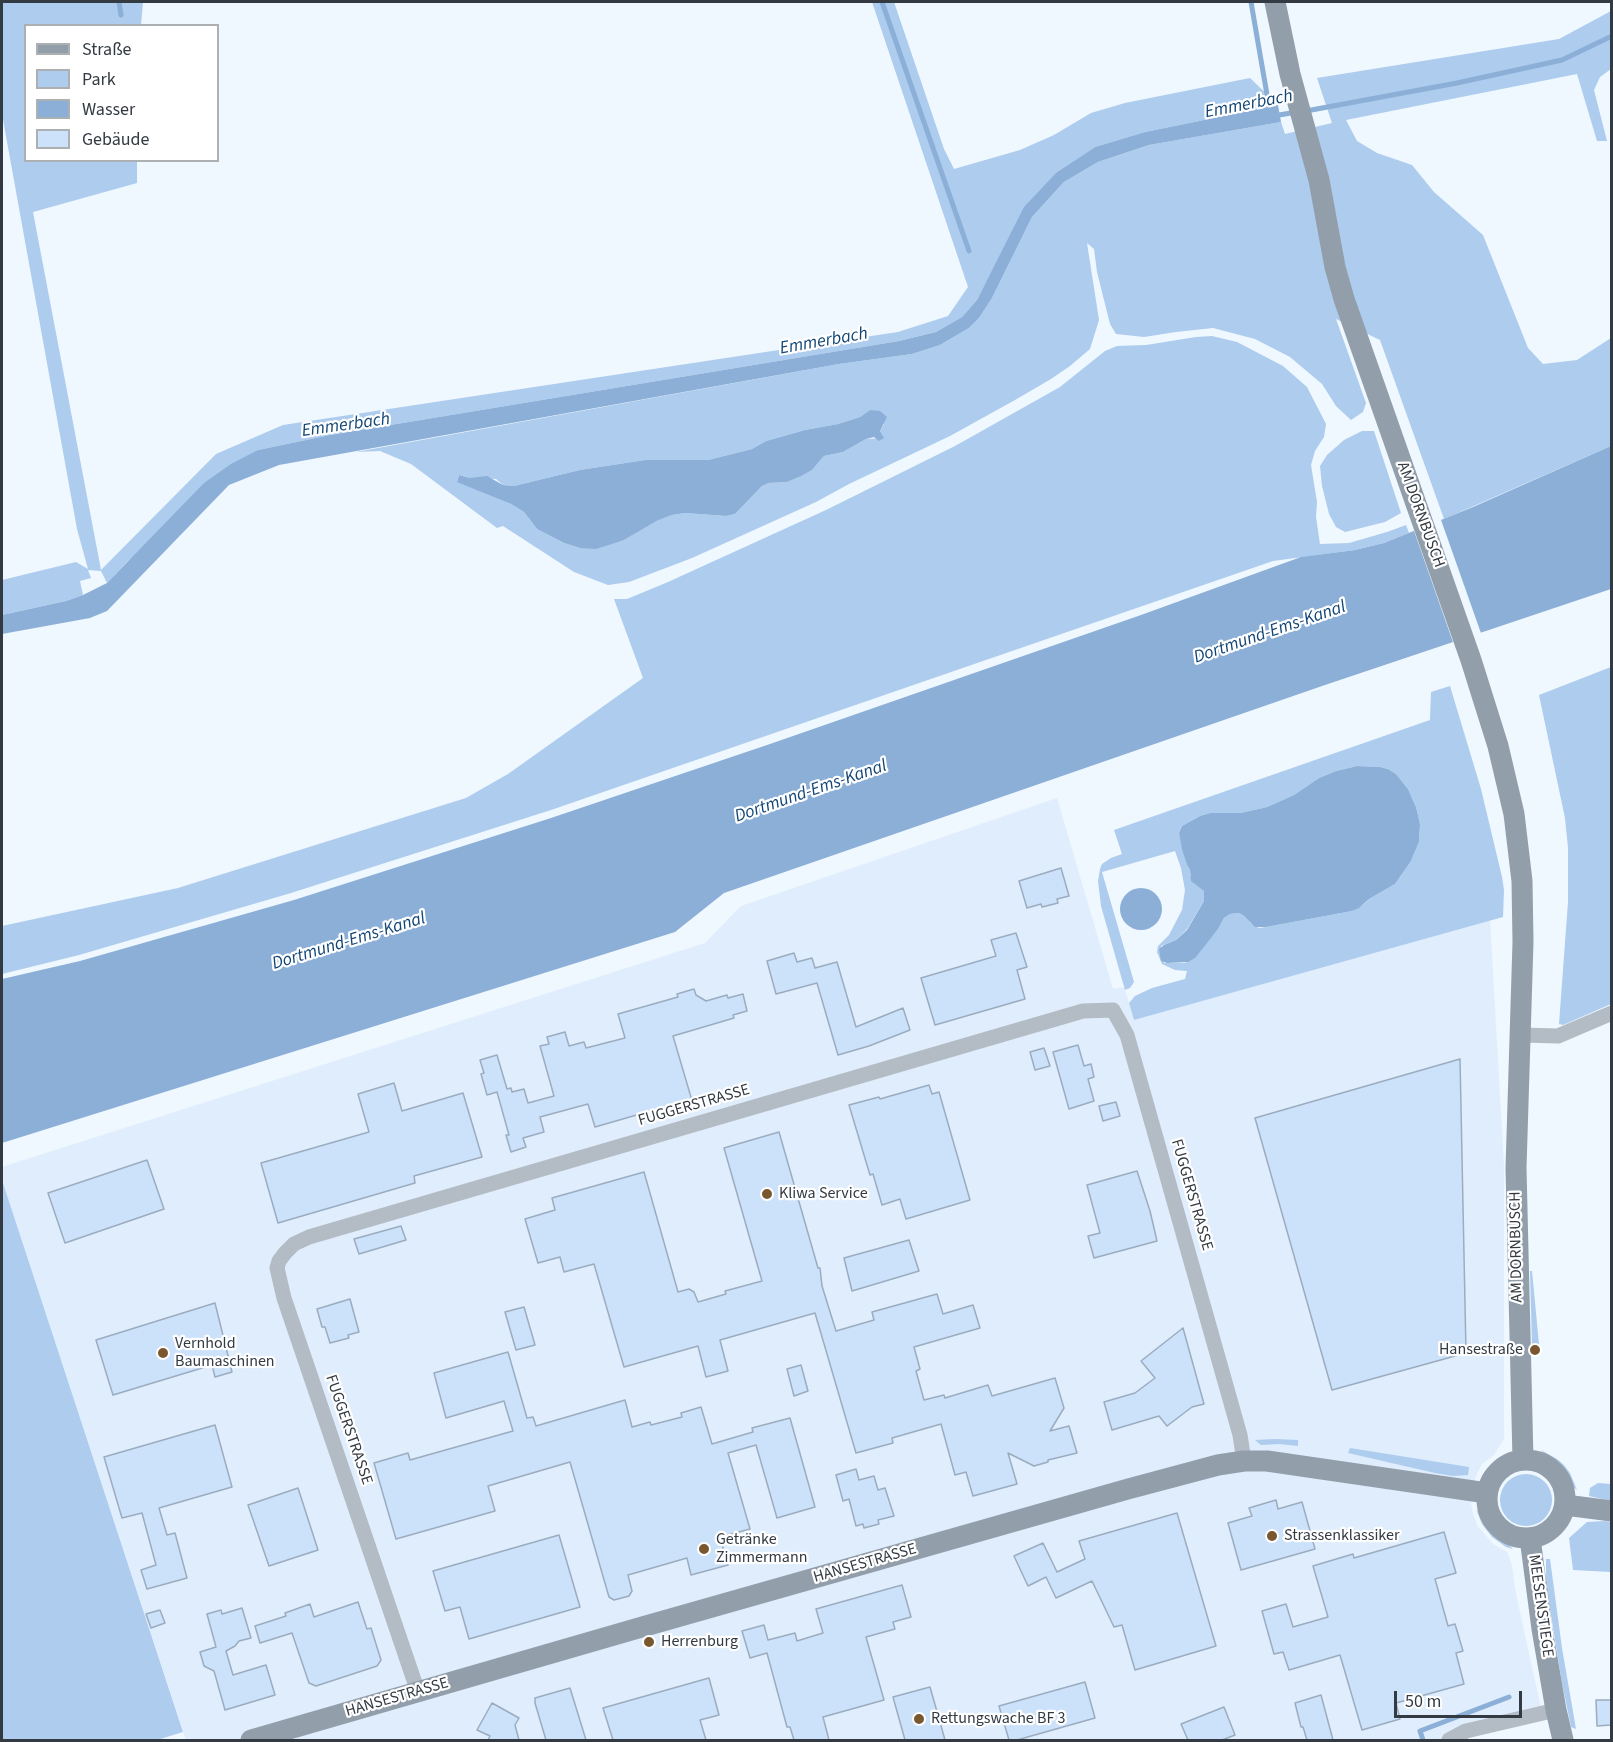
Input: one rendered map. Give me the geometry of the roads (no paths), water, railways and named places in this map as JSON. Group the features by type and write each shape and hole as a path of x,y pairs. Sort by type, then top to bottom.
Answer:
{"street":[{"name":"AM DORNBUSCH","path":"1275,2 1292,84 1319,180 1335,267 1344,299 1471,660 1498,746 1514,814 1522,881 1523,942 1516,1168 1522,1460"},
{"name":"FUGGERSTRASSE","path":"418,1692 284,1298 277,1268 285,1253 294,1244 309,1237 1083,1011 1113,1010 1127,1035 1240,1435 1244,1461"},
{"path":"1521,1035 1558,1036 1611,1013"},
{"path":"1522,1460 1542,1463 1551,1468 1563,1485 1565,1495 1565,1505 1555,1525 1547,1532 1530,1538 1506,1533 1496,1525 1487,1504 1487,1493 1495,1475 1511,1462 1522,1460"},
{"name":"HANSESTRASSE","path":"251,1740 1139,1486 1194,1471 1244,1461 1267,1461 1487,1493"},
{"path":"1565,1505 1611,1511"},
{"name":"MEESENSTIEGE","path":"1530,1538 1556,1710 1563,1740"},
{"path":"1449,1740 1466,1731 1556,1710"}],"water":[{"path":"1278,105 1281,122 1149,145 1098,162 1064,182 1032,217 992,298 979,318 969,328 940,345 912,354 839,364 279,465 229,485 107,611 90,618 2,634 2,615 66,601 107,583 204,483 231,464 258,450 330,435 899,341 936,332 962,317 977,300 1024,207 1057,172 1095,147 1145,132"},
{"path":"870,410 880,411 887,417 880,431 884,438 879,441 874,437 866,439 843,452 824,456 812,470 801,476 787,482 769,483 762,486 735,514 726,516 685,513 672,515 658,520 624,540 596,549 580,548 564,543 537,529 524,512 511,504 457,482 459,475 470,478 487,476 503,485 514,486 580,470 645,460 708,460 752,449 766,441 805,430 838,424 860,417"},
{"name":"Dortmund-Ems-Kanal","path":"1611,446 1611,589 1325,685 724,893 675,932 2,1143 2,979 80,961 294,900 551,818 770,744 1301,557 1355,550 1384,543 1473,507"},
{"path":"1357,766 1380,767 1396,774 1408,789 1416,807 1420,824 1419,842 1411,861 1395,884 1352,911 1266,927 1255,927 1239,913 1230,914 1224,918 1195,958 1188,962 1161,961 1159,949 1176,940 1187,930 1204,901 1204,891 1191,881 1179,833 1182,826 1210,813 1241,813 1267,807 1294,795 1319,778"},
{"path":"1141,888 1156,894 1162,909 1156,924 1141,930 1126,924 1120,909 1126,894"}],"waterway":[{"path":"119,2 121,15"},
{"path":"882,2 969,251"},
{"path":"1251,2 1270,112"},
{"name":"Emmerbach","path":"1306,111 1457,83 1562,60 1612,36"},
{"name":"Emmerbach","path":"1273,116 1297,112"},
{"path":"1423,1740 1420,1731 1509,1697"}],"place":[{"name":"Kliwa Service","path":"767,1194"},
{"name":"Hansestraße","path":"1535,1350"},
{"name":"Vernhold Baumaschinen","path":"163,1353"},
{"name":"Strassenklassiker","path":"1272,1536"},
{"name":"Getränke Zimmermann","path":"704,1549"},
{"name":"Herrenburg","path":"649,1642"},
{"name":"Rettungswache BF 3","path":"919,1719"}]}
